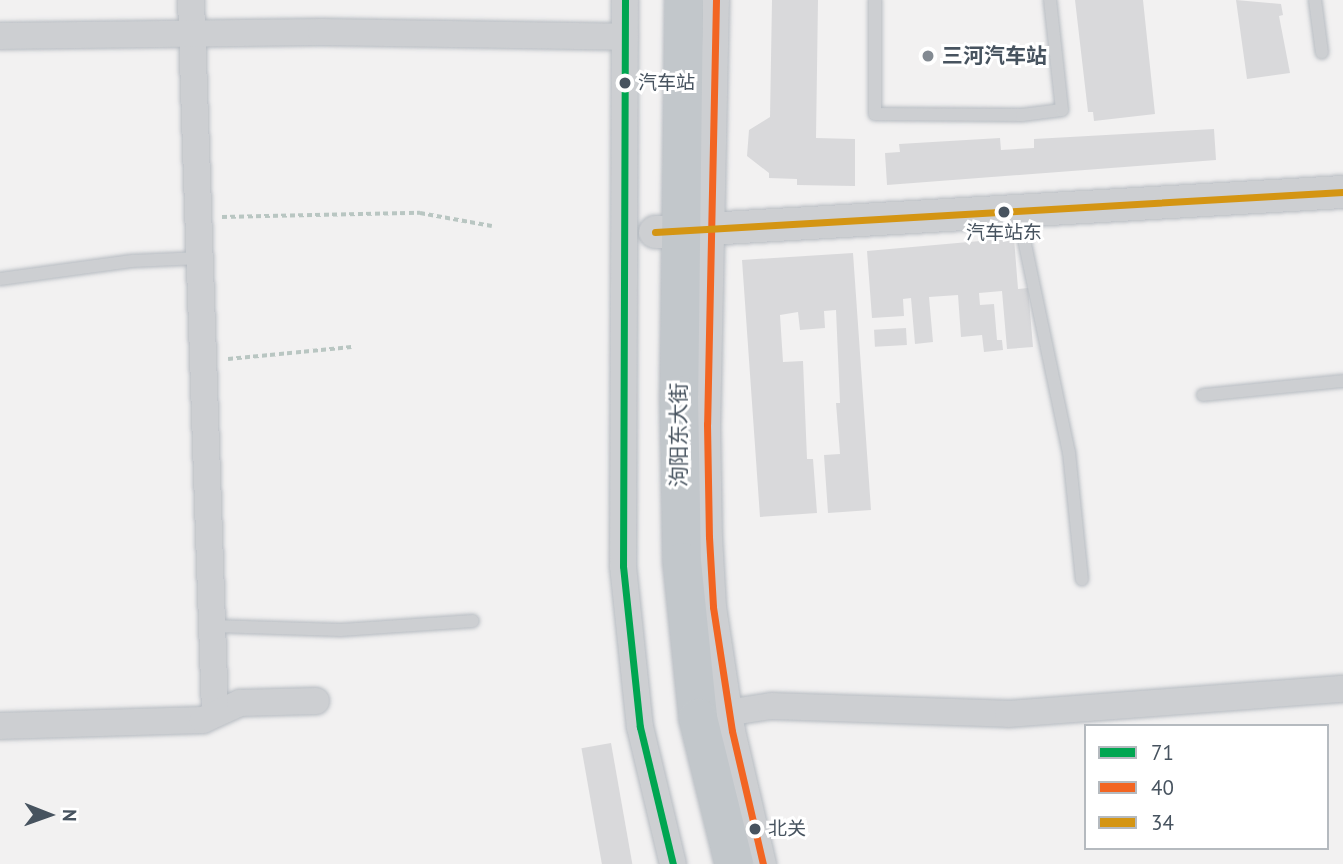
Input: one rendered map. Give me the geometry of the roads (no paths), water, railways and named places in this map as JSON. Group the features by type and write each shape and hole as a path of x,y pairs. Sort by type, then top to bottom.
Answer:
{"highway":[{"name":"泃阳东大街","path":"658,0 683,230 656,564 673,722 706,864"},
{"name":"泃阳东大街","path":"684,0 680,512 734,864"}],"street":[{"path":"191,0 215,715"},
{"path":"625,0 623,566 640,727 673,864"},
{"path":"716,0 683,230 1343,192"},
{"path":"0,36 192,33 625,37"},
{"path":"763,864 713,715 771,706 1008,714 1343,689"},
{"path":"0,726 203,720 240,703 316,701"}],"lane":[{"path":"875,0 875,114 1021,115 1062,110 1050,0"},
{"path":"1315,0 1322,53"},
{"path":"1018,211 1069,452 1082,579"},
{"path":"0,279 132,261 201,258"},
{"path":"1203,395 1343,381"},
{"path":"213,626 341,629 473,621"}],"place":[{"name":"三河汽车站","path":"928,56"},
{"name":"汽车站","path":"625,83"},
{"name":"汽车站东","path":"1004,212"},
{"name":"北关","path":"755,829"}]}
